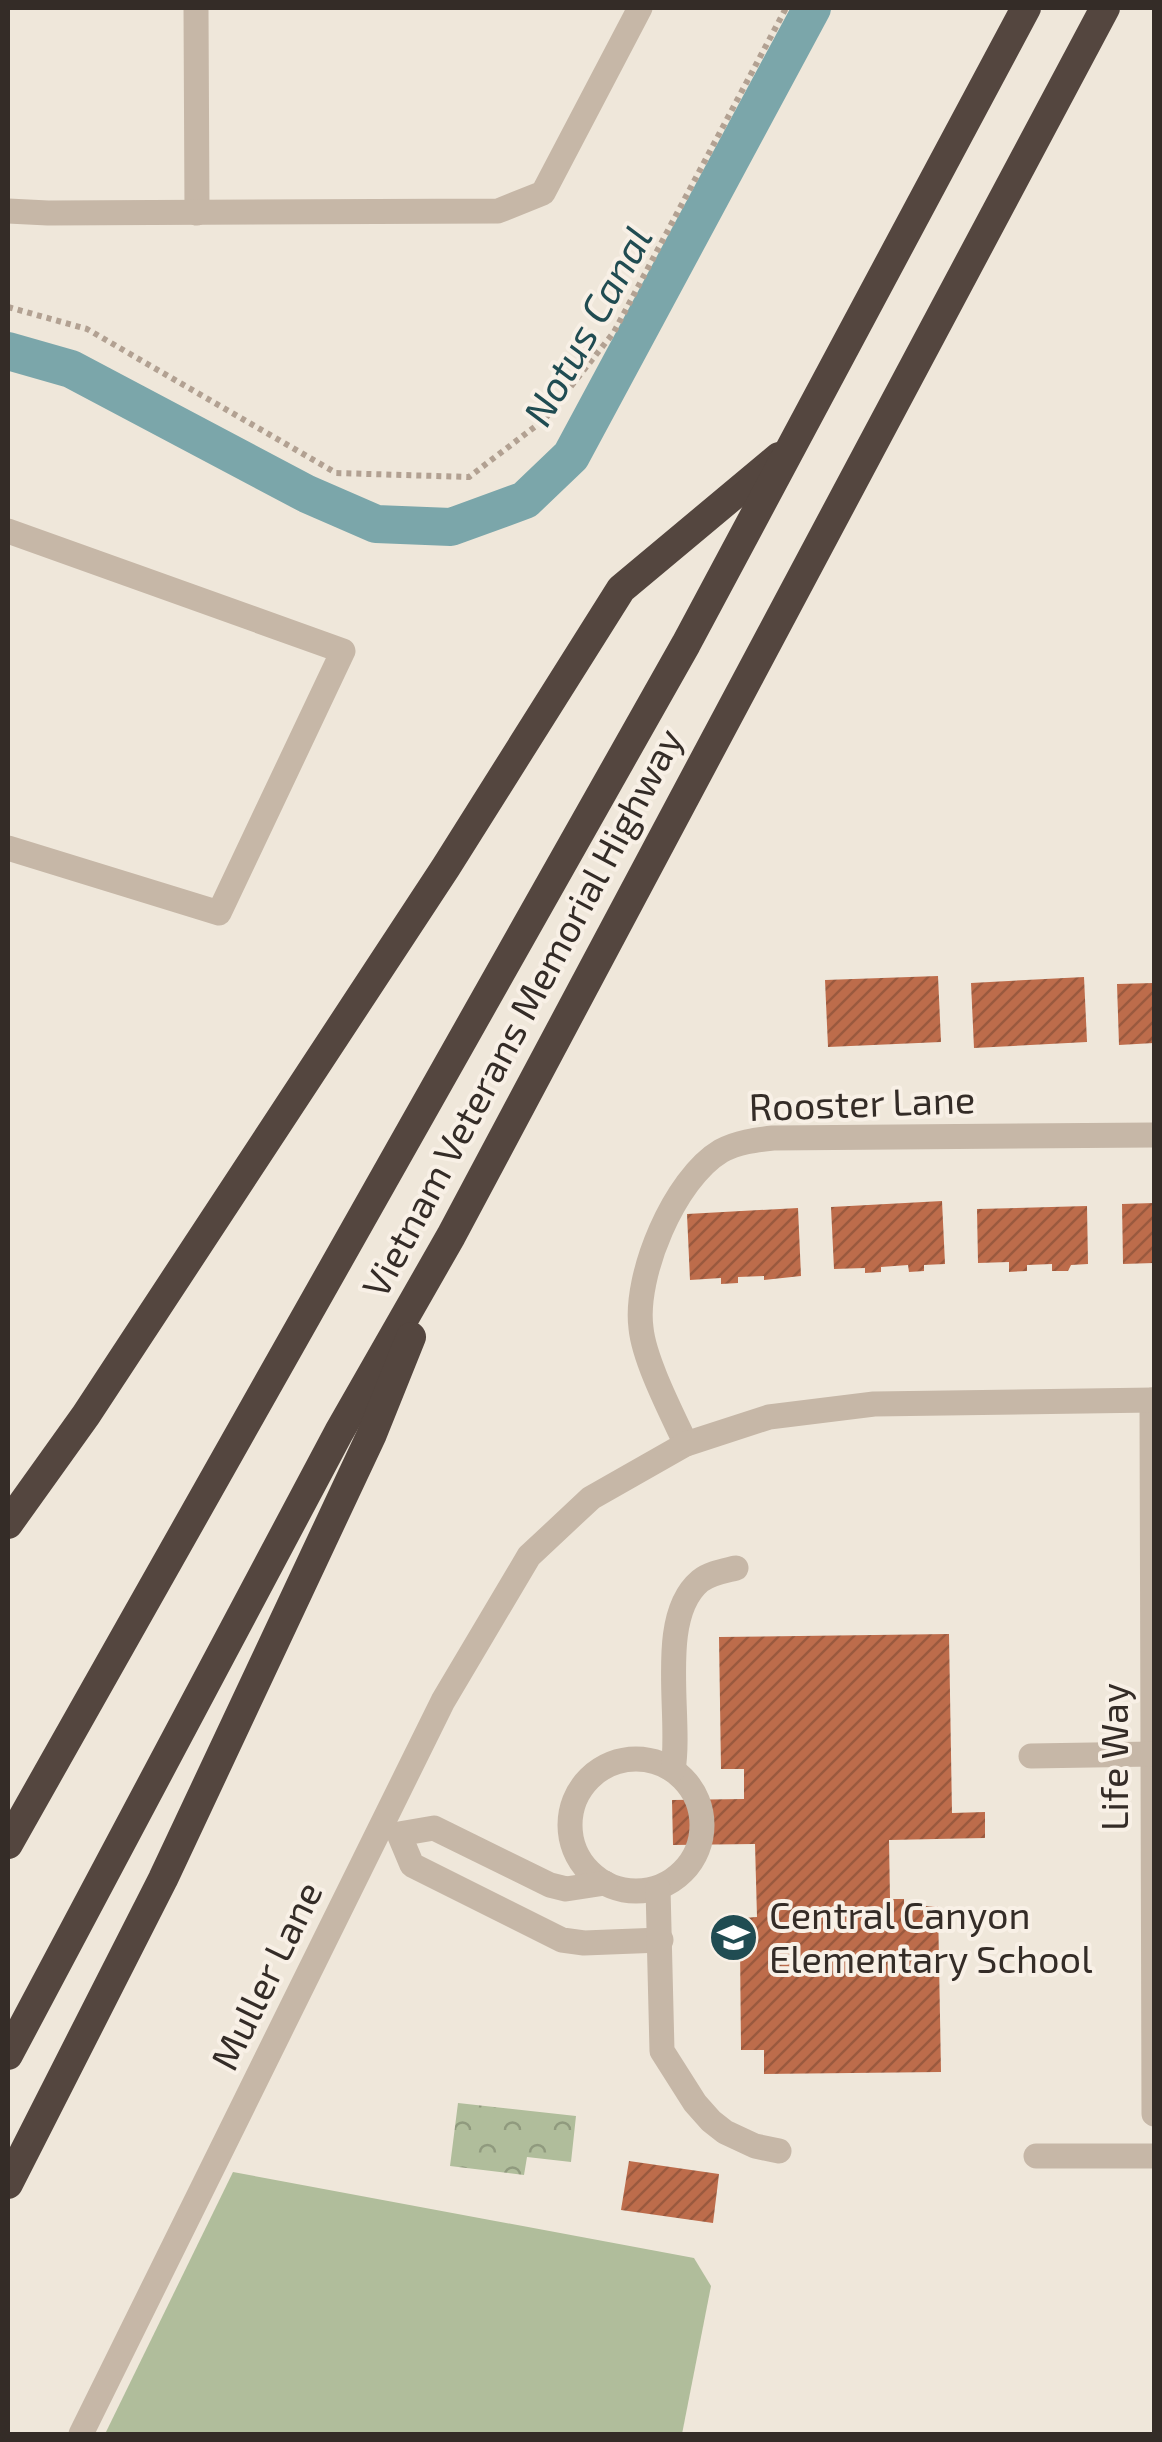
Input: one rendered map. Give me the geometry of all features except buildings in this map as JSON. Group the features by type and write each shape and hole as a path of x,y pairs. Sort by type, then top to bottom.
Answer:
{"highway":[{"name":"Vietnam Veterans Memorial Highway","path":"8,1844 686,644 1026,8"},
{"name":"Vietnam Veterans Memorial Highway","path":"8,2055 330,1450 451,1236 1105,8"},
{"path":"8,1524 86,1415 435,884 620,589 788,448"},
{"path":"8,2184 162,1879 372,1434 451,1236"}],"street":[{"path":"196,8 198,212"},
{"path":"8,211 498,211 543,192 640,8"},
{"path":"8,530 344,652 219,913 8,848"},
{"name":"Rooster Lane","path":"686,1444 641,1332 640,1302 654,1242 686,1188 720,1152 745,1141 773,1138 1154,1135"},
{"name":"Muller Lane","path":"81,2434 390,1830 443,1701 529,1556 591,1498 686,1444 769,1417 874,1404 1153,1400"},
{"name":"Life Way","path":"1153,1400 1154,2114"},
{"path":"673,1770 678,1744 674,1638 679,1614 689,1592 703,1579 736,1568"},
{"path":"1031,1756 1153,1754"},
{"path":"633,1758 654,1761 673,1770 689,1784 703,1823 700,1844 690,1862 676,1878 658,1888 622,1890 605,1883 588,1870 576,1852 572,1820 580,1790 594,1774 612,1763 633,1758"},
{"path":"605,1883 566,1890 434,1828 390,1830 412,1865 562,1940 661,1940"},
{"path":"658,1888 662,2052 711,2121 755,2146 780,2151"},
{"path":"1036,2156 1154,2156"}],"path":[{"path":"8,307 87,329 336,474 469,477 545,419 614,332 786,8"}],"green space":[{"path":"458,2103 576,2116 571,2162 527,2157 524,2175 450,2166"},
{"path":"233,2172 694,2258 711,2286 682,2434 105,2434"}],"waterway":[{"name":"Notus Canal","path":"8,351 71,369 307,494 376,524 451,527 525,500 571,456 812,8"}],"place":[{"name":"Central Canyon Elementary School","path":"734,1938"}]}
